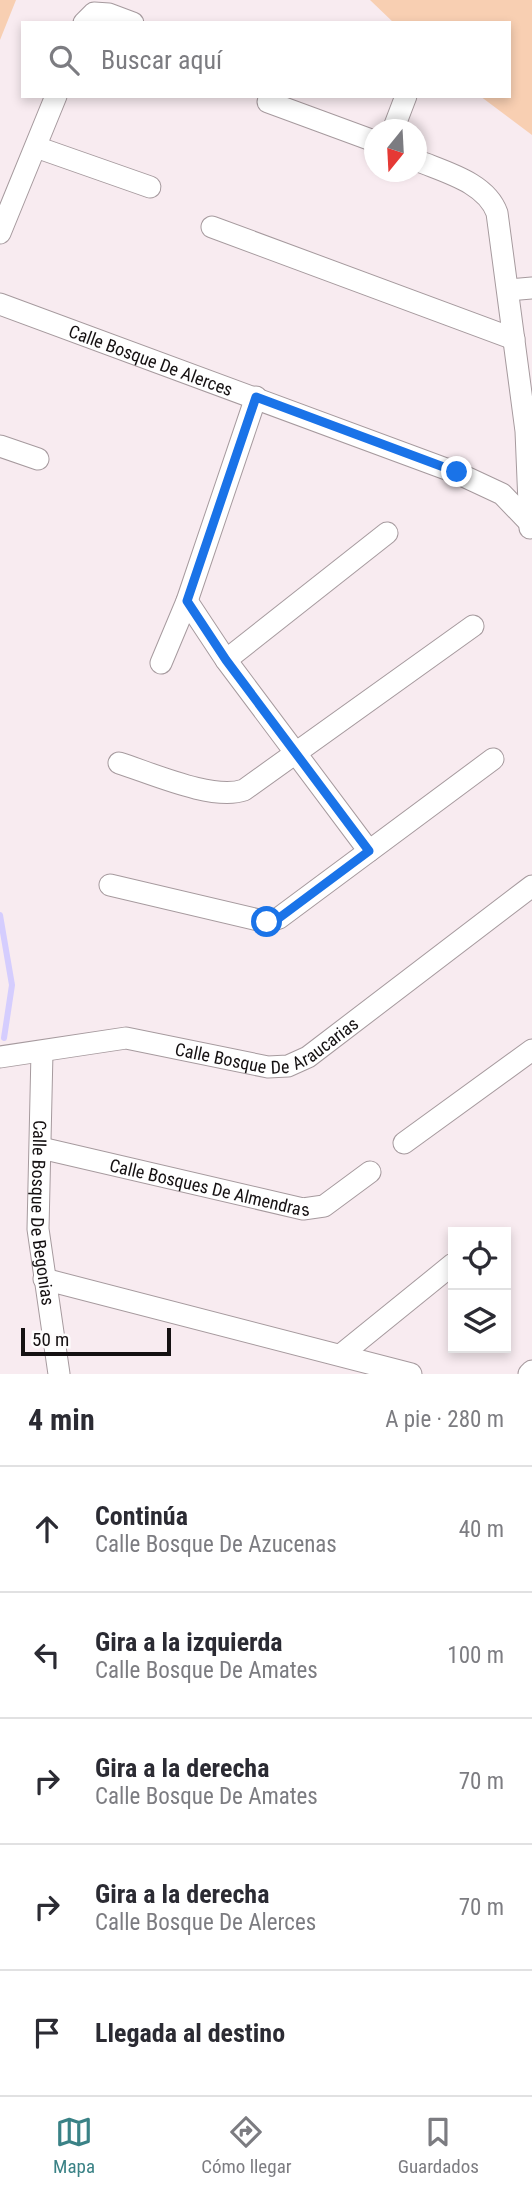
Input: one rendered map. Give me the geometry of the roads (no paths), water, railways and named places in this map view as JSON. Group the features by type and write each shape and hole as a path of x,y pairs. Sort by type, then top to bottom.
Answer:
{"street":[{"path":"89,18 109,14 128,21"},
{"path":"0,233 55,98"},
{"path":"398,119 406,98"},
{"path":"268,102 364,137"},
{"path":"36,147 150,187"},
{"path":"427,165 477,187 492,199 497,213 529,430 530,527"},
{"path":"212,227 514,339"},
{"path":"508,290 532,288"},
{"name":"Calle Bosque De Alerces","path":"0,304 457,472 502,494 530,527"},
{"path":"161,663 187,601 256,397"},
{"path":"0,446 38,460"},
{"path":"226,660 387,533"},
{"path":"187,601 226,660 369,851"},
{"path":"119,763 231,794 244,790 293,751 473,626"},
{"path":"110,885 267,922 279,918 493,759"},
{"name":"Calle Bosque De Araucarias","path":"0,1057 126,1038 268,1067 288,1066 308,1057 532,886"},
{"path":"404,1143 532,1051"},
{"name":"Calle Bosque De Begonias","path":"42,1052 38,1229 59,1374"},
{"name":"Calle Bosques De Almendras","path":"41,1148 303,1209 324,1206 370,1172"},
{"path":"342,1354 448,1268"},
{"path":"44,1279 411,1374"}],"waterway":[{"path":"0,915 12,985 4,1038"}]}
